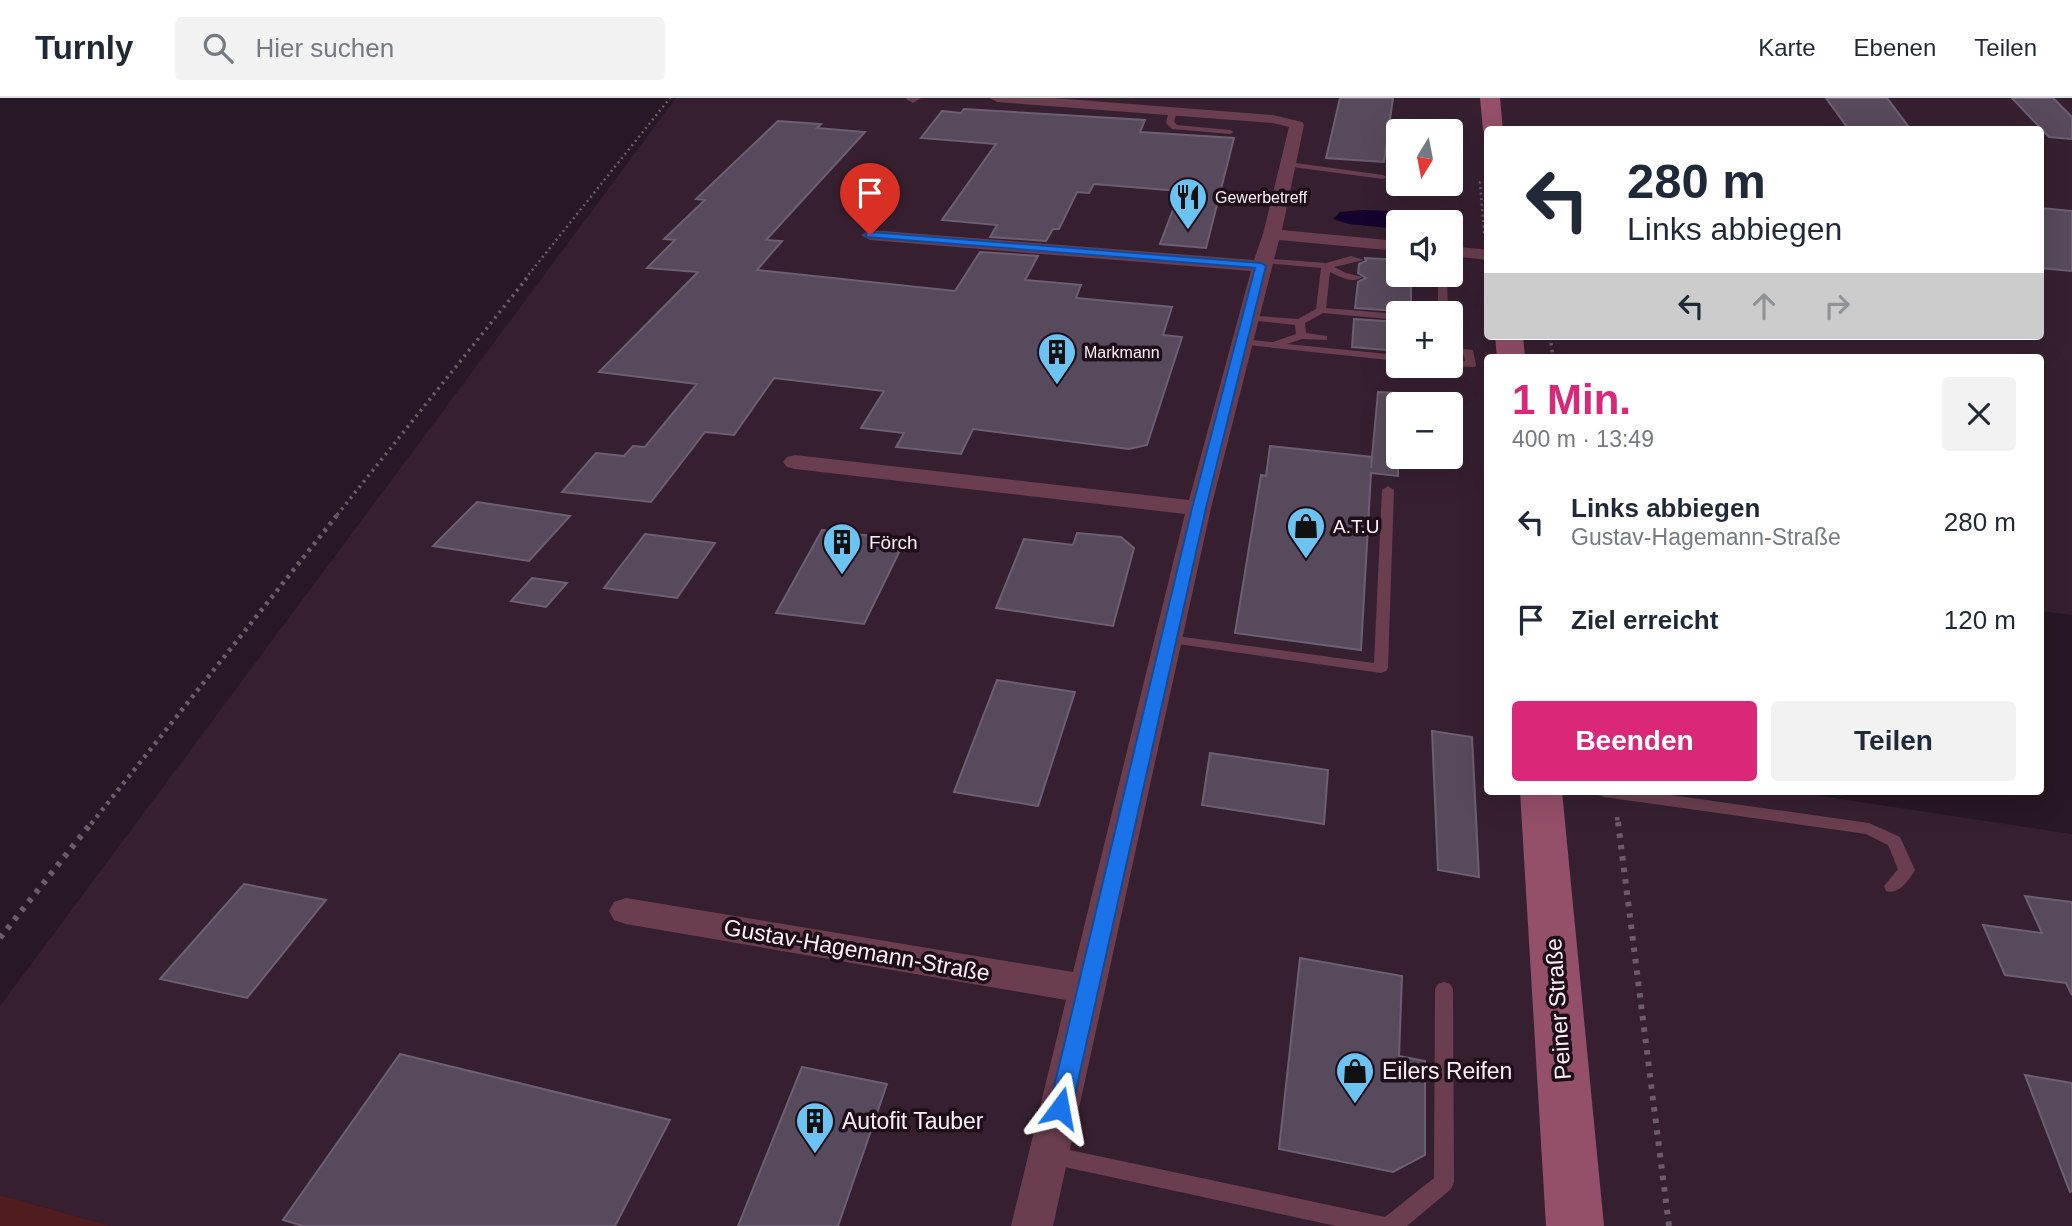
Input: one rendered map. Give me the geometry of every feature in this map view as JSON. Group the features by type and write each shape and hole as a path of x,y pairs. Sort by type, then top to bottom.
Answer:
{"main road":[{"path":"1490,98 1493,126"},
{"name":"Peiner Straße","path":"1541,795 1575,1226"}],"street":[{"path":"998,98 1109,102 1173,111 1273,119 1297,125 1199,508 1032,1226"},
{"path":"870,235 1266,253 1386,247"},
{"path":"1463,252 1484,255"},
{"path":"795,462 1199,508"},
{"name":"Gustav-Hagemann-Straße","path":"626,911 1088,989"}],"lane":[{"path":"1173,111 1170,123 1175,127 1230,132"},
{"path":"1288,164 1383,177"},
{"path":"1266,253 1326,266 1344,276 1358,277"},
{"path":"1326,266 1351,259 1359,260"},
{"path":"1321,310 1326,266"},
{"path":"1245,329 1300,322 1321,310 1386,316"},
{"path":"1300,322 1301,336"},
{"path":"1245,329 1273,345 1386,357"},
{"path":"1273,345 1301,336 1323,338"},
{"path":"1463,352 1469,352 1471,365 1463,364"},
{"path":"1169,639 1381,668 1388,490"},
{"path":"1630,795 1869,829 1894,841 1907,870 1892,886"},
{"path":"1391,1226 1444,1182 1444,989"},
{"path":"1050,1155 1382,1226"}],"path":[{"path":"0,938 670,98"},
{"path":"1484,182 1480,181 1484,224"},
{"path":"1609,795 1669,1226"}],"shaded area":[{"path":"676,98 2072,98 2072,615 2044,611 2044,354 1484,354 1484,795 1814,795 2072,834 2072,1226 111,1226 0,1195 0,1006"},
{"path":"1386,211 1386,228 1349,224 1333,219 1340,212"},
{"path":"0,1195 111,1226 0,1226"}],"building":[{"path":"1340,98 1393,98 1390,119 1386,119 1384,162 1326,158"},
{"path":"1826,98 1887,98 1908,126 1846,126"},
{"path":"2012,98 2053,98 2072,117 2072,139 2049,137 2044,132 2044,126 2039,126"},
{"path":"964,109 1145,120 1140,132 1234,138 1206,248 1160,244 1180,191 1094,184 1089,193 1077,192 1059,229 1053,229 1046,241 990,237 997,225 942,220 996,144 921,138 942,111 961,113"},
{"path":"778,121 821,124 817,128 865,132 766,240 782,241 757,270 955,291 980,252 1038,256 1025,280 1081,285 1076,298 1172,307 1163,335 1182,337 1147,445 1129,449 973,429 961,454 896,447 904,433 861,428 884,391 774,378 734,435 705,432 651,502 562,492 596,453 624,456 633,446 645,447 697,384 599,372 698,272 647,268 675,240 664,239 705,200 696,199"},
{"path":"2044,208 2072,211 2072,271 2044,268"},
{"path":"1365,258 1386,259 1386,287 1411,287 1411,301 1386,301 1386,310 1355,308 1358,282 1366,278 1358,273 1359,264 1366,261"},
{"path":"1354,319 1386,321 1386,350 1352,347"},
{"name":"A.T.U","path":"1378,392 1386,392 1386,469 1398,469 1398,476 1371,473 1361,650 1235,633 1261,475 1266,476 1270,446 1372,457 1371,468"},
{"path":"477,502 570,516 529,561 433,546"},
{"name":"Förch","path":"822,530 905,540 864,624 776,613"},
{"path":"1077,533 1121,537 1134,548 1113,626 996,608 1024,539 1073,545"},
{"path":"645,534 715,543 677,598 604,588"},
{"path":"532,578 567,583 546,607 511,601"},
{"path":"997,680 1075,692 1038,806 954,792"},
{"path":"1432,731 1472,737 1479,877 1438,870"},
{"path":"1210,753 1328,770 1324,824 1202,805"},
{"path":"244,884 326,900 247,998 160,979"},
{"path":"2025,896 2072,902 2072,995 2066,983 2005,975 1983,925 2042,933"},
{"name":"Eilers Reifen","path":"1300,958 1402,976 1399,1056 1425,1061 1425,1155 1393,1172 1279,1149"},
{"path":"400,1054 670,1120 615,1226 303,1226 283,1220"},
{"name":"Autofit Tauber","path":"802,1067 887,1084 838,1226 738,1226"},
{"path":"2025,1075 2072,1083 2070,1192"}],"place":[{"name":"Gewerbetreff","path":"1188,231"},
{"name":"Markmann","path":"1057,386"},
{"name":"A.T.U","path":"1306,560"},
{"name":"Förch","path":"842,576"},
{"name":"Eilers Reifen","path":"1355,1105"},
{"name":"Autofit Tauber","path":"815,1155"}],"route":[{"path":"870,235 1261,266 1199,508 1060,1108"}]}
